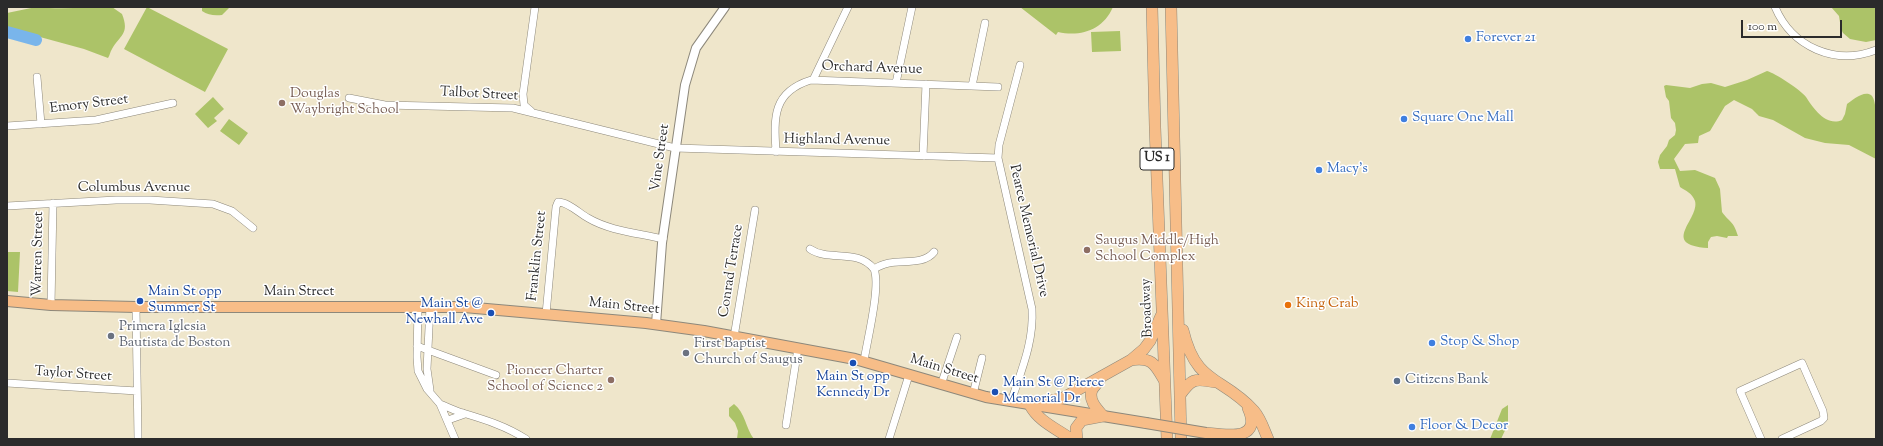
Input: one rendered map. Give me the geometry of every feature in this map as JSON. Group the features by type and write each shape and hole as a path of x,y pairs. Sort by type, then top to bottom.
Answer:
{"highway":[{"name":"Broadway","path":"1152,7 1167,439"},
{"name":"Broadway","path":"1171,7 1181,439"},
{"path":"1177,304 1187,346 1191,356 1202,371 1216,383 1237,396 1258,416 1268,439"},
{"path":"1071,439 1045,422 1037,415 1030,405 1063,398 1131,360 1144,349 1150,341 1163,310"},
{"path":"1131,360 1141,359 1152,362 1165,382"},
{"path":"1077,439 1076,428 1082,420 1103,416 1093,403 1091,396 1092,390 1102,377"},
{"path":"1180,395 1186,386 1193,381 1201,380 1216,383"},
{"path":"1206,433 1235,436 1245,433 1252,421 1247,405"}],"main road":[{"name":"Main Street","path":"7,301 51,305 136,307 430,307 496,309 656,324 798,348 864,362 973,394 1011,402 1206,433 1226,439"}],"street":[{"path":"533,112 524,105 524,94 535,7"},
{"name":"Vine Street","path":"656,324 663,239 685,85 693,56 707,31 725,7"},
{"path":"813,80 848,7"},
{"path":"896,83 912,7"},
{"path":"1774,7 1783,23 1792,34 1804,44 1815,49 1828,54 1844,56 1865,54 1876,50"},
{"path":"972,86 985,23"},
{"name":"Pearce Memorial Drive","path":"1011,402 1028,351 1033,323 1032,309 998,158 999,145 1020,65"},
{"path":"37,77 41,124"},
{"name":"Orchard Avenue","path":"776,152 774,120 779,104 789,90 804,82 813,80 998,87"},
{"path":"923,156 926,84"},
{"name":"Talbot Street","path":"349,98 386,105 507,108 533,112 675,148"},
{"name":"Emory Street","path":"7,126 103,119 173,103"},
{"name":"Highland Avenue","path":"675,148 998,158"},
{"name":"Columbus Avenue","path":"7,206 150,200 213,204 232,211 253,228"},
{"name":"Franklin Street","path":"546,314 556,207 558,202 596,222 623,231 663,239"},
{"name":"Warren Street","path":"51,305 53,203"},
{"name":"Conrad Terrace","path":"734,337 755,210"},
{"path":"810,249 820,254 846,255 858,258 868,263 874,269 876,277 876,290 864,362"},
{"path":"874,269 889,262 924,259 934,252"},
{"path":"136,307 138,439"},
{"path":"418,307 418,371 423,382 440,404 455,439"},
{"path":"430,307 427,369 430,391"},
{"path":"941,385 957,337"},
{"path":"417,346 496,375"},
{"path":"786,425 798,348"},
{"path":"973,394 982,358"},
{"path":"1761,439 1740,391 1802,363 1823,411 1824,418 1822,422 1782,439"},
{"path":"889,439 909,374"},
{"name":"Taylor Street","path":"7,383 137,391"},
{"path":"440,404 465,414 497,423 526,439"},
{"path":"448,420 465,414"}],"green space":[{"path":"36,7 112,7 122,14 125,26 123,34 112,49 108,58 84,49 7,28 7,13"},
{"path":"147,7 228,49 205,92 124,49"},
{"path":"202,7 229,8 222,15 216,15 202,11"},
{"path":"1020,7 1113,7 1109,15 1103,21 1090,30 1075,33 1058,32 1056,35"},
{"path":"1831,7 1876,7 1876,40 1866,42 1850,39 1843,33 1839,16"},
{"path":"1120,31 1121,51 1092,52 1091,32"},
{"path":"1767,71 1782,78 1799,90 1816,111 1825,119 1831,121 1842,120 1847,104 1855,98 1865,94 1871,95 1874,99 1876,115 1876,159 1849,145 1825,143 1805,138 1773,120 1759,116 1752,109 1734,100 1725,106 1710,131 1699,136 1698,143 1685,144 1674,159 1680,171 1695,170 1715,178 1720,189 1722,212 1733,224 1738,236 1728,236 1727,238 1717,236 1711,237 1708,242 1708,248 1694,246 1686,242 1684,237 1685,230 1695,208 1694,198 1691,194 1680,187 1675,169 1660,169 1658,162 1660,155 1667,146 1669,140 1675,135 1676,130 1675,123 1671,118 1669,101 1666,97 1664,86 1690,88 1711,83 1725,87 1747,80"},
{"path":"213,97 224,109 214,118 217,121 208,128 195,114"},
{"path":"229,119 248,133 239,145 220,131"},
{"path":"7,252 20,252 18,292 7,291"},
{"path":"734,404 741,411 754,439 737,439 738,431 735,423 729,416 729,408"},
{"path":"1508,405 1508,424 1501,439 1490,439 1502,409"}],"waterway":[{"path":"7,32 36,40"}],"place":[{"name":"Forever 21","path":"1468,39"},
{"name":"Douglas Waybright School","path":"282,103"},
{"name":"Square One Mall","path":"1404,119"},
{"name":"Macy's","path":"1319,170"},
{"name":"Saugus Middle/High School Complex","path":"1087,250"},
{"name":"Main St opp Summer St","path":"140,301"},
{"name":"King Crab","path":"1288,305"},
{"name":"Main St @ Newhall Ave","path":"491,313"},
{"name":"Primera Iglesia Bautista de Boston","path":"111,336"},
{"name":"Stop & Shop","path":"1432,343"},
{"name":"First Baptist Church of Saugus","path":"686,353"},
{"name":"Main St opp Kennedy Dr","path":"853,363"},
{"name":"Pioneer Charter School of Science 2","path":"611,380"},
{"name":"Citizens Bank","path":"1397,381"},
{"name":"Main St @ Pierce Memorial Dr","path":"995,392"},
{"name":"Floor & Decor","path":"1412,427"}]}
